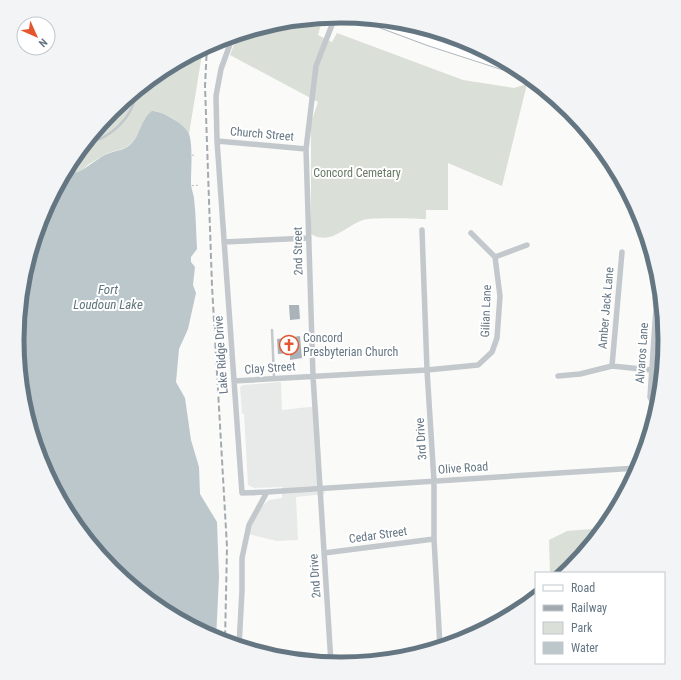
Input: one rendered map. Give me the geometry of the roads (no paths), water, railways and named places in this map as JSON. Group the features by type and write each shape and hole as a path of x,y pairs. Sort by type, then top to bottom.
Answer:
{"main road":[{"path":"395,28 489,60"}],"street":[{"name":"2nd Street","path":"320,488 313,376 306,149 316,66 333,23"},
{"name":"Lake Ridge Drive","path":"230,43 221,69 216,96 217,141 242,493 267,492"},
{"name":"Church Street","path":"217,141 306,149"},
{"name":"3rd Drive","path":"422,230 427,370 434,481 434,539 440,641"},
{"path":"471,233 495,257 527,244"},
{"path":"224,242 309,238"},
{"name":"Amber Jack Lane","path":"612,366 622,252"},
{"name":"Gilian Lane","path":"427,370 478,365 492,352 497,338 500,296 495,257"},
{"name":"Alvaros Lane","path":"651,400 650,397 656,306"},
{"path":"558,376 580,374 612,366 656,370"},
{"name":"Clay Street","path":"234,381 427,370"},
{"name":"Olive Road","path":"267,492 630,469"},
{"name":"2nd Drive","path":"320,488 331,657"},
{"path":"238,640 242,591 242,558 249,525 267,492"},
{"name":"Cedar Street","path":"324,554 434,539"}],"lane":[{"path":"94,140 103,138 126,118 133,100"},
{"path":"272,330 274,378"}],"water":[{"name":"Fort Loudoun Lake","path":"152,111 161,113 178,122 187,130 191,144 191,185 195,204 197,249 191,257 191,262 195,267 193,285 196,293 188,329 179,349 176,382 185,398 191,440 199,467 200,494 217,522 219,577 216,632 182,615 164,604 116,564 89,533 77,516 56,480 40,442 34,422 26,381 24,361 24,319 26,299 34,258 40,238 56,200 72,172 78,172 103,156 129,146 135,139 148,114"}],"railway":[{"path":"207,53 205,86 212,286 227,547 225,635"}],"place":[{"name":"Concord Presbyterian Church","path":"289,345"}],"park label":[{"name":"Concord Cemetary","path":"357,173"}]}
